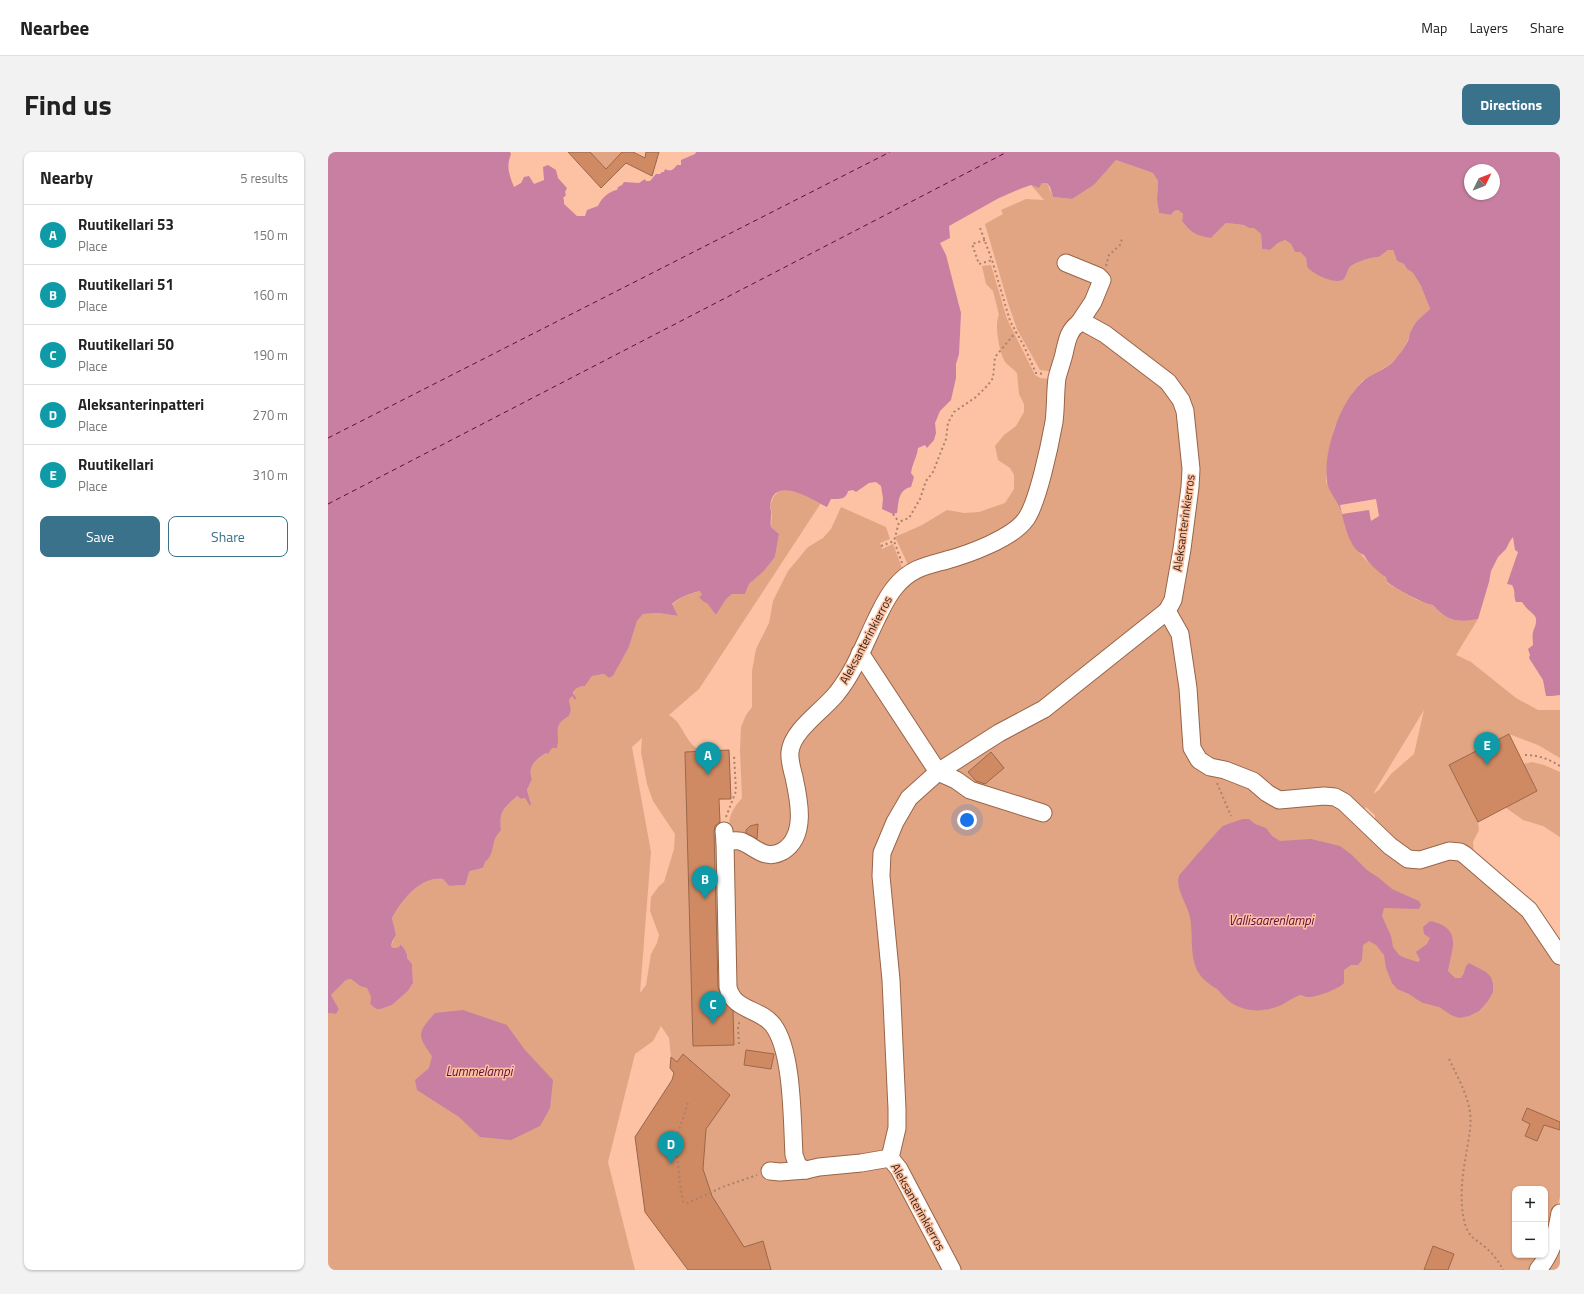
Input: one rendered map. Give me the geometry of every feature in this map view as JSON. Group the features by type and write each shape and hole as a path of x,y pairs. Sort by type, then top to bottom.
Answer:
{"lane":[{"path":"1066,262 1098,276 1102,280 1094,302 1079,323"},
{"name":"Aleksanterinkierros","path":"725,836 741,841 757,852 771,854 782,851 794,841 799,812 798,794 790,760 792,745 801,731 837,694 860,653 890,593 908,575 921,567 948,560 988,545 1013,531 1026,519 1034,504 1054,421 1058,377 1068,338 1071,330 1079,323 1086,323 1105,334 1168,382 1181,400 1185,411 1191,469 1190,487 1173,600 1167,611"},
{"path":"890,1158 897,1128 897,1109 891,980 880,876 882,853 895,822 909,798 938,772 999,733 1044,709 1167,611 1180,634 1188,688 1192,748 1199,760 1210,767 1225,770 1253,781 1267,793 1279,800 1324,796 1335,797 1344,802 1390,846 1408,859 1420,860 1449,851 1460,852 1529,910 1560,956"},
{"path":"860,653 938,772 956,780 970,790 1043,813"},
{"path":"725,836 728,987 732,999 745,1008 768,1020 781,1040 789,1071 795,1161 798,1166 806,1170"},
{"name":"Aleksanterinkierros","path":"770,1171 780,1172 806,1170 890,1158 899,1169 952,1270"},
{"path":"1538,1270 1548,1257 1554,1243 1560,1213"}],"path":[{"path":"980,228 992,260 1007,312 1036,373 1058,377"},
{"path":"1102,280 1110,255 1120,245 1122,239"},
{"path":"985,240 972,244 975,254 979,264 992,260"},
{"path":"899,522 909,518 920,499 926,481 933,472 946,439 948,423 954,412 976,397 988,385 993,378 995,357 1016,332"},
{"path":"893,514 899,522"},
{"path":"899,522 894,541 908,575"},
{"path":"881,546 894,541"},
{"path":"725,836 726,815 736,791 734,755"},
{"path":"1525,755 1535,755 1553,761 1560,766"},
{"path":"1210,767 1231,816"},
{"path":"739,1044 738,1027 745,1008"},
{"path":"1449,1059 1466,1094 1470,1113 1470,1131 1463,1176 1463,1215 1470,1235 1474,1240 1492,1253 1503,1270"},
{"path":"688,1103 676,1139 683,1202 688,1203 710,1192 770,1171"}],"shaded area":[{"path":"590,152 622,152 606,169"},
{"path":"1116,160 1153,173 1158,181 1157,200 1159,213 1171,215 1174,211 1178,210 1183,214 1182,221 1185,225 1197,235 1211,238 1226,223 1244,225 1249,228 1254,227 1261,234 1262,249 1270,250 1278,243 1285,240 1291,244 1295,252 1300,252 1306,258 1307,267 1310,270 1324,278 1335,281 1343,280 1351,266 1368,259 1379,257 1388,250 1393,250 1397,261 1404,264 1407,269 1413,273 1421,286 1430,309 1412,328 1407,342 1398,357 1389,365 1362,381 1352,393 1334,428 1328,454 1326,482 1340,505 1351,542 1365,559 1386,577 1387,583 1417,600 1433,605 1448,618 1453,620 1464,621 1478,619 1456,655 1471,662 1516,698 1538,710 1560,710 1560,758 1538,745 1509,734 1449,765 1478,822 1479,830 1473,842 1474,856 1458,845 1446,846 1421,853 1404,849 1375,825 1375,815 1366,807 1357,821 1383,848 1408,864 1425,864 1459,857 1523,912 1560,967 1560,1197 1548,1236 1548,1186 1512,1186 1512,1258 1537,1258 1530,1270 688,1270 645,1212 635,1137 672,1080 674,1073 670,1068 671,1057 669,1038 661,1026 653,1041 635,1054 608,1162 635,1270 328,1270 328,1013 336,1014 339,1009 331,995 346,980 351,979 360,986 367,987 371,997 370,1004 376,1009 381,1009 392,1005 408,991 413,983 412,964 407,958 404,949 400,944 399,947 393,948 391,946 396,935 392,918 406,897 419,885 435,879 443,879 449,886 465,885 470,871 483,868 485,862 491,854 495,838 501,830 501,814 505,807 517,796 521,799 525,798 530,805 531,804 527,790 532,779 531,771 533,764 539,758 548,753 552,748 557,748 558,727 563,720 569,716 571,710 569,700 572,696 575,699 575,690 579,687 585,686 592,676 604,674 609,678 613,676 629,647 637,621 643,614 659,613 678,616 672,605 685,596 701,591 702,595 700,597 704,602 707,602 716,615 726,598 732,594 745,594 749,584 763,572 775,557 779,534 771,527 772,514 770,505 774,496 779,491 784,489 801,493 821,503 699,689 669,715 678,723 688,740 697,748 706,752 729,750 731,799 719,800 724,990 738,1010 764,1022 773,1035 779,1051 786,1092 790,1134 790,1165 786,1166 788,1177 809,1178 803,1163 797,1155 795,1090 793,1072 786,1041 778,1026 771,1018 765,1013 740,1001 732,989 730,973 733,851 740,848 762,859 773,860 787,855 796,847 802,831 804,820 796,775 795,752 797,745 803,735 844,691 859,666 888,604 901,586 918,572 943,567 989,551 1013,539 1029,526 1041,504 1057,427 1061,389 1071,340 1085,320 1078,318 1069,324 1055,372 1040,370 1017,329 985,224 1003,214 1001,210 1026,199 1044,200 1031,185 1039,188 1042,183 1047,183 1053,197 1072,199 1094,185","holes":["1424,710 1414,754 1391,774 1379,790 1373,794","642,738 641,752 647,784 653,801 675,834 674,849 664,882 651,897 650,911 659,935 657,943 651,954 646,985 640,993 651,852 632,747"]},
{"path":"991,265 1007,319 1035,375 1040,378 1049,379 1050,414 1039,450 1036,474 1028,502 1014,520 990,536 910,569 895,537 922,525 947,510 964,513 979,512 1005,503 1014,489 1014,475 1010,468 998,460 995,446 1004,435 1016,426 1024,412 1024,404 1019,394 1017,373 1005,362 999,345 997,325 999,315 993,291 986,284 982,266"},
{"path":"841,507 886,527 890,539 880,543 882,549 893,544 904,573 842,682 799,729 795,820 786,844 762,850 729,830 729,821 732,813 742,798 740,751 741,727 746,715 752,707 752,671 756,649 769,623 773,601 788,571 808,547 823,538 831,529"},
{"path":"1532,762 1544,765 1560,772 1560,837 1543,826 1523,820 1505,807 1537,791 1524,764"},
{"path":"1560,1246 1560,1270 1545,1270"}],"water":[{"path":"328,152 510,152 509,170 514,187 521,183 524,177 529,176 534,184 544,180 543,167 548,165 556,170 558,178 567,188 565,192 566,195 563,198 564,204 577,216 585,216 587,210 598,206 604,197 617,190 618,187 624,182 639,183 645,179 646,181 650,181 656,174 664,172 665,169 670,170 677,165 681,165 681,160 695,154 696,152 1560,152 1560,695 1546,696 1543,680 1529,658 1530,655 1528,649 1533,645 1533,634 1536,618 1522,602 1516,602 1512,585 1507,584 1518,552 1515,550 1513,537 1506,549 1498,557 1491,571 1478,619 1464,621 1453,620 1448,618 1433,605 1403,592 1387,582 1386,577 1374,568 1364,555 1355,548 1348,536 1340,507 1327,484 1326,469 1330,442 1346,403 1361,383 1394,361 1408,341 1410,332 1415,324 1430,309 1421,286 1413,273 1407,269 1404,264 1397,261 1393,250 1388,250 1379,257 1368,259 1351,266 1343,280 1335,281 1319,276 1310,270 1307,267 1306,258 1300,252 1295,252 1291,244 1285,240 1278,243 1270,250 1262,249 1261,234 1254,228 1226,223 1211,238 1197,235 1185,225 1182,221 1183,214 1178,210 1174,211 1171,215 1159,213 1157,200 1158,181 1153,173 1116,160 1094,185 1072,199 1053,197 1047,183 1042,183 1039,188 1031,185 999,198 949,226 950,238 940,243 946,255 961,313 956,378 951,400 940,411 935,423 936,433 934,440 927,448 925,445 918,448 911,473 914,477 911,487 907,488 901,493 897,513 893,514 882,509 883,498 881,486 876,482 869,483 856,492 853,490 848,491 846,496 842,498 831,499 827,507 794,492 785,490 778,492 773,497 770,506 771,527 779,534 775,557 763,572 749,584 745,594 732,594 726,599 716,615 707,603 699,597 702,595 700,591 682,597 672,604 678,616 659,613 643,614 637,621 629,647 613,676 609,678 604,674 592,676 585,686 581,686 574,691 573,693 576,698 575,700 572,696 569,700 571,710 569,716 560,723 558,727 557,748 552,748 548,754 546,753 533,764 531,771 532,779 527,790 531,804 530,806 525,798 521,799 517,796 505,807 501,814 501,830 495,838 491,854 485,862 483,868 470,871 465,885 449,886 443,879 435,879 419,885 406,897 392,918 396,935 391,946 393,948 399,947 400,944 407,955 407,958 412,964 413,983 408,991 392,1005 381,1009 376,1009 370,1004 371,997 367,988 360,986 351,979 346,980 331,995 339,1009 336,1014 328,1013"},
{"name":"Vallisaarenlampi","path":"1243,819 1249,819 1255,824 1266,828 1272,836 1280,841 1311,839 1340,846 1352,855 1367,870 1392,889 1419,901 1421,905 1419,909 1384,908 1382,916 1391,936 1393,947 1399,955 1418,962 1420,960 1416,952 1427,944 1430,938 1424,934 1423,927 1430,921 1440,924 1447,929 1453,940 1448,971 1455,978 1461,978 1466,966 1469,963 1486,972 1491,977 1493,984 1493,992 1488,1001 1479,1011 1469,1016 1459,1018 1451,1015 1439,1007 1423,1003 1409,994 1397,989 1392,983 1386,968 1384,955 1376,945 1369,941 1363,945 1362,960 1358,965 1351,965 1344,970 1344,983 1321,995 1306,997 1300,995 1271,1009 1264,1010 1250,1010 1236,1006 1230,1002 1217,989 1203,979 1196,969 1193,959 1189,912 1180,891 1178,881 1181,873 1223,826"},
{"name":"Lummelampi","path":"463,1010 507,1025 525,1050 553,1080 550,1108 540,1126 511,1140 480,1137 459,1117 417,1090 415,1080 429,1068 432,1056 422,1038 422,1030 435,1013"}],"pier":[{"path":"1376,499 1379,516 1371,521 1369,510 1342,514 1340,505"}],"building":[{"path":"568,152 590,152 606,169 622,152 633,152 645,158 646,152 659,152 652,176 626,163 601,188"},
{"path":"1509,734 1537,791 1478,822 1449,765"},
{"path":"729,750 731,799 719,799 720,822 715,826 714,832 718,987 723,1001 733,1011 734,1045 693,1046 685,752"},
{"path":"991,752 1004,768 985,784 976,781 968,772"},
{"path":"758,824 757,839 746,833 746,830 750,826"},
{"path":"746,1050 774,1054 771,1069 744,1065"},
{"path":"683,1054 730,1095 706,1129 703,1169 712,1196 744,1247 763,1241 771,1270 688,1270 645,1212 635,1137 672,1080 674,1073 670,1068 671,1057 677,1062"},
{"path":"1527,1108 1560,1122 1560,1130 1544,1125 1537,1141 1525,1136 1530,1124 1522,1120"},
{"path":"1433,1246 1454,1254 1448,1270 1424,1270"}],"ferry route":[{"path":"328,438 890,152"},
{"path":"328,504 1007,152"}],"place":[{"name":"Ruutikellari","path":"1487,765"},
{"name":"Ruutikellari 53","path":"708,775"},
{"name":"Ruutikellari 51","path":"705,899"},
{"name":"Ruutikellari 50","path":"713,1024"},
{"name":"Aleksanterinpatteri","path":"671,1164"}]}
